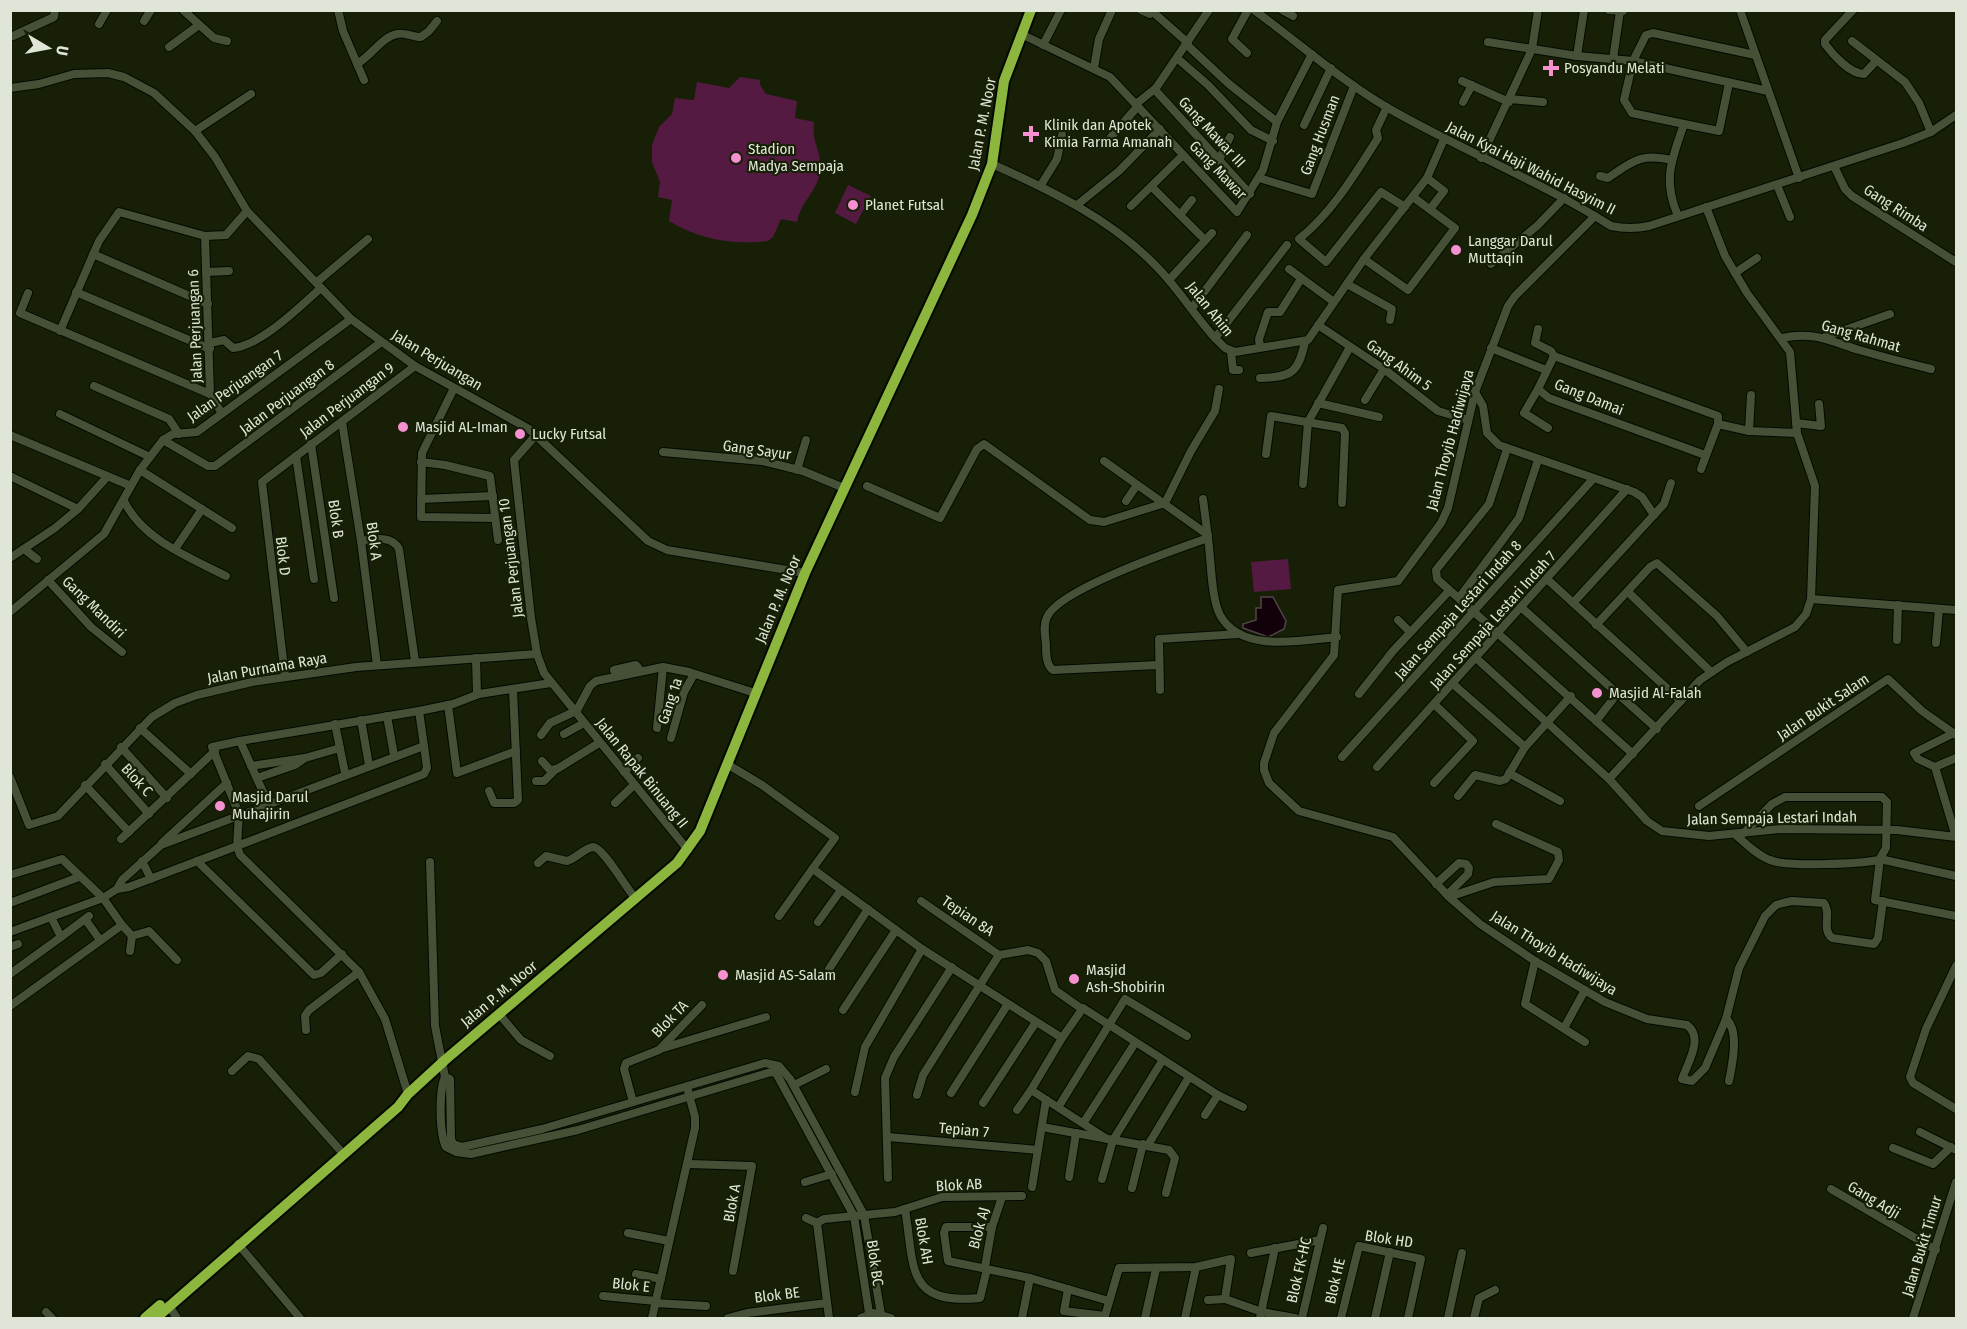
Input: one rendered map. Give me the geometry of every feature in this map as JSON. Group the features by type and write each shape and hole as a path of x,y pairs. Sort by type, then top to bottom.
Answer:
{"highway":[{"name":"Jalan P. M. Noor","path":"156,1318 166,1306 330,1161 398,1107 406,1096 442,1063 636,899 688,850 708,816 755,693 805,573 972,215 992,164 1002,92 1031,10"},
{"name":"Jalan P. M. Noor","path":"145,1318 166,1306 330,1161 339,1149 398,1100 406,1096"}],"street":[{"path":"13,36 54,17 55,10"},
{"path":"99,24 107,10"},
{"path":"144,21 151,10"},
{"path":"183,10 218,41 227,41"},
{"path":"338,10 364,80"},
{"path":"1043,45 1060,10"},
{"path":"1094,68 1099,39 1112,10"},
{"path":"1141,10 1153,11 1229,84 1277,122"},
{"path":"1111,137 1137,105 1156,88 1166,70 1178,59 1209,10"},
{"path":"1247,53 1232,39 1248,10"},
{"name":"Jalan Kyai Haji Wahid Hasyim II","path":"1254,10 1354,86 1387,107 1444,139 1564,198 1611,226 1630,229 1799,178 1932,132 1956,115"},
{"path":"1282,10 1293,16"},
{"path":"1481,158 1532,49 1538,10"},
{"path":"1577,56 1584,10"},
{"path":"1609,10 1624,10"},
{"path":"1740,10 1799,178"},
{"path":"1853,10 1824,41 1834,55 1862,74 1876,61"},
{"path":"1613,59 1620,11"},
{"path":"357,64 387,37 399,33 421,37 437,21"},
{"path":"169,47 199,25"},
{"path":"1730,83 1719,132 1637,115 1628,110 1624,93 1633,61 1646,35 1650,33 1755,55"},
{"name":"Gang Mawar","path":"1021,34 1110,77 1236,212 1259,178 1273,141 1277,122 1312,54"},
{"path":"1852,40 1905,82 1919,103 1932,132"},
{"path":"1488,42 1577,56 1633,61 1768,92"},
{"path":"1178,59 1209,85 1251,130 1273,141"},
{"path":"1304,125 1331,69"},
{"name":"Jalan Perjuangan","path":"10,88 39,84 74,74 108,73 124,77 154,93 195,131 247,211 351,319 380,343 415,366 516,421 536,435 648,541 667,550 805,573"},
{"path":"1462,81 1509,100 1543,102"},
{"path":"1463,102 1472,85"},
{"name":"Gang Husman","path":"1259,178 1312,194 1354,86"},
{"name":"Gang Mawar III","path":"1156,88 1156,91 1250,194"},
{"path":"195,131 252,94"},
{"path":"1387,107 1376,130 1378,138 1360,166 1322,218 1309,233 1299,239 1326,262 1381,192 1405,207"},
{"path":"1678,216 1668,183 1672,160 1684,124"},
{"path":"1077,206 1119,171 1160,129"},
{"path":"1041,185 1056,159 1062,135"},
{"path":"1219,160 1230,137"},
{"path":"1260,378 1280,377 1295,370 1305,342 1427,178 1444,139"},
{"path":"1131,206 1183,155"},
{"path":"1600,176 1608,178 1635,159 1652,156 1672,160"},
{"name":"Jalan Ahim","path":"992,164 1041,185 1128,240 1169,280 1215,338 1231,352 1305,342"},
{"name":"Gang Rimba","path":"1834,166 1845,189 1852,196 1956,262"},
{"path":"1427,178 1444,191 1430,209"},
{"path":"1777,185 1790,217"},
{"path":"1152,187 1201,236"},
{"path":"1364,260 1408,290 1455,228 1413,197"},
{"path":"1491,264 1537,226 1564,198"},
{"path":"1180,215 1192,200"},
{"path":"1609,779 1700,680 1795,627 1806,614 1811,599 1815,486 1797,433 1792,358 1782,338 1756,307 1735,273 1722,250 1706,207"},
{"path":"60,331 107,226 122,211 205,236 226,235 247,211"},
{"name":"Jalan Thoyib Hadiwijaya","path":"1595,216 1515,296 1491,348 1475,392 1449,503 1441,523 1398,581 1338,590 1336,651 1330,663 1296,702 1274,733 1264,763 1266,778 1282,798 1299,811 1393,837 1436,884 1463,908 1536,961 1585,990 1624,1011 1647,1019 1681,1023 1692,1029 1695,1040 1682,1079 1692,1081 1702,1074 1726,1019"},
{"path":"1169,280 1212,233"},
{"path":"1192,308 1247,234"},
{"name":"Jalan Perjuangan 6","path":"205,236 210,394 221,412"},
{"path":"76,292 210,346 224,340 233,348 242,346 282,322 368,239"},
{"path":"1215,338 1287,245"},
{"path":"93,254 208,304"},
{"path":"1735,273 1758,258"},
{"path":"1289,269 1334,302"},
{"path":"207,272 229,271"},
{"path":"1260,347 1268,312 1280,312 1301,279"},
{"path":"1347,284 1392,309 1390,320"},
{"path":"28,293 20,313 210,394"},
{"path":"1825,337 1890,314"},
{"name":"Jalan Perjuangan 7","path":"163,440 179,434 197,432 221,412 283,371 351,319"},
{"name":"Gang Ahim 5","path":"1318,325 1384,369 1438,411 1468,420"},
{"path":"1538,329 1535,343 1551,351 1554,356"},
{"name":"Gang Rahmat","path":"1782,338 1799,335 1825,337 1858,350 1931,369"},
{"name":"Jalan Perjuangan 8","path":"163,440 208,466 215,466 261,434 380,343"},
{"path":"1303,484 1308,422 1350,347"},
{"path":"1491,348 1546,370"},
{"path":"1231,352 1233,370 1239,370"},
{"name":"Gang Damai","path":"1705,455 1564,405 1538,389 1554,356 1718,416 1718,424 1749,431 1797,433"},
{"name":"Jalan Perjuangan 9","path":"296,456 415,366"},
{"path":"1365,400 1384,369"},
{"path":"94,387 169,419 179,434"},
{"path":"454,387 422,453 422,517 495,518"},
{"path":"867,486 940,518 977,449 984,444 1096,523 1165,503 1191,451 1215,411 1219,389"},
{"path":"1538,389 1524,412 1548,428"},
{"path":"1475,392 1483,406 1487,433 1493,441 1507,449 1627,489 1642,497 1654,515"},
{"path":"1749,431 1750,394"},
{"path":"1318,403 1379,417"},
{"path":"1796,423 1821,426 1819,404"},
{"path":"60,414 150,457"},
{"path":"1266,454 1270,417 1340,428 1344,431 1342,503"},
{"name":"Blok A","path":"342,422 361,541 377,665"},
{"path":"1701,469 1718,424"},
{"path":"10,435 131,486"},
{"name":"Jalan Perjuangan 10","path":"536,435 514,460 537,654 551,683"},
{"path":"10,612 99,539 124,501 140,470 163,440"},
{"path":"797,470 806,440"},
{"name":"Blok B","path":"311,444 334,598"},
{"path":"1507,449 1489,504 1436,570 1437,579 1571,696 1633,754"},
{"name":"Gang Sayur","path":"663,452 762,461 797,470 844,488"},
{"path":"296,456 315,579"},
{"name":"Blok D","path":"285,676 261,486 264,479 296,456"},
{"path":"1458,598 1519,518 1538,460"},
{"path":"1104,461 1208,536"},
{"path":"421,462 488,475 491,478 498,540"},
{"path":"140,470 232,528"},
{"path":"10,476 78,509"},
{"path":"10,558 78,509 107,477"},
{"name":"Jalan Sempaja Lestari Indah 8","path":"1342,757 1476,612 1593,479"},
{"path":"1573,603 1666,502 1671,483"},
{"path":"1126,501 1137,485"},
{"name":"Jalan Sempaja Lestari Indah 7","path":"1377,767 1548,580 1627,489"},
{"path":"421,499 493,496"},
{"path":"1203,499 1219,614 1239,634"},
{"path":"124,501 142,528 175,549 226,576"},
{"path":"175,549 202,508"},
{"path":"1158,665 1053,670 1048,664 1046,646 1047,616 1061,602 1139,562 1208,536"},
{"path":"361,541 386,539 393,542 399,549 415,661"},
{"path":"24,549 37,559"},
{"path":"1596,625 1653,564 1660,564 1722,621 1747,652"},
{"name":"Gang Mandiri","path":"48,580 91,627 122,652"},
{"path":"1548,580 1682,701"},
{"path":"1359,694 1410,632 1449,591"},
{"path":"1628,592 1711,672"},
{"path":"1811,599 1956,610"},
{"path":"1897,640 1899,605"},
{"path":"1522,608 1656,729"},
{"path":"1936,644 1939,609"},
{"path":"1398,620 1410,632"},
{"path":"1160,690 1159,639 1239,634 1270,641 1337,637"},
{"name":"Jalan Purnama Raya","path":"10,777 29,825 58,816 140,728 158,712 185,699 213,690 285,676 415,661 537,654"},
{"path":"476,657 477,694"},
{"name":"Jalan Sempaja Lestari Indah","path":"1476,658 1609,779 1640,814 1657,829 1688,835 1740,834 1780,829 1886,830 1956,837 1935,766"},
{"path":"614,670 636,665 640,670"},
{"path":"541,735 550,723 573,708 593,683 640,670 663,667 755,693"},
{"path":"657,728 663,667"},
{"name":"Gang 1a","path":"671,738 684,692 694,674"},
{"name":"Jalan Bukit Salam","path":"1699,806 1887,679 1922,711 1955,734"},
{"path":"406,1096 386,1019 359,972 238,850 239,814 212,747 419,711 448,705 477,694 551,683"},
{"name":"Jalan Rapak Binuang II","path":"551,683 688,850"},
{"path":"1453,684 1525,747"},
{"path":"489,790 494,803 517,802 513,690"},
{"path":"1596,721 1617,694"},
{"path":"1458,796 1473,776 1503,781 1525,747 1571,696"},
{"path":"1434,704 1473,741 1434,783"},
{"path":"448,705 458,773 516,748"},
{"path":"117,889 200,866 424,774 427,768 419,711"},
{"path":"387,716 394,755"},
{"path":"362,720 369,765"},
{"path":"564,734 584,723"},
{"path":"335,724 345,773"},
{"path":"140,728 191,774"},
{"path":"1955,734 1914,753 1918,759 1935,766 1956,758"},
{"path":"240,741 268,803"},
{"path":"536,781 544,781 558,769 599,743"},
{"path":"161,845 345,773 424,746"},
{"path":"121,747 167,798"},
{"path":"251,765 305,758 340,748"},
{"path":"121,839 215,751"},
{"path":"256,778 295,765 305,758"},
{"path":"624,772 638,758"},
{"path":"542,761 550,770 558,769"},
{"name":"Blok C","path":"105,764 149,814"},
{"path":"727,764 835,838 778,916"},
{"path":"1509,773 1560,801"},
{"path":"10,932 54,922 106,902 142,861 227,783"},
{"path":"85,785 129,832"},
{"path":"615,803 634,785"},
{"path":"1956,876 1880,859 1859,863 1775,861 1760,855 1740,834 1772,804 1783,797 1884,797 1887,802 1885,853 1880,859 1875,900 1956,916"},
{"path":"1448,896 1494,882 1549,879 1559,854 1496,824"},
{"path":"538,863 546,856 567,861 588,849 598,849 604,853 618,878 636,899"},
{"path":"10,875 59,858 106,902 132,936 130,951"},
{"path":"142,861 151,879"},
{"path":"430,862 435,1026 445,1077 450,1079 452,1147"},
{"path":"1436,884 1459,863 1466,864 1469,868 1468,874 1448,896"},
{"path":"200,866 314,975 321,973 342,954"},
{"path":"813,868 922,949 1062,1038"},
{"path":"10,903 79,877"},
{"path":"818,922 841,890"},
{"path":"1463,908 1467,891"},
{"name":"Tepian 8A","path":"916,1095 923,1075 999,955 921,901"},
{"path":"1729,1081 1732,1035 1731,1024 1726,1019 1732,986 1756,929 1765,916 1776,905 1792,901 1824,903 1828,911 1827,931 1832,938 1874,944 1878,938 1883,901"},
{"path":"830,969 868,909"},
{"path":"10,974 87,917 100,940"},
{"path":"54,922 61,937"},
{"path":"10,1006 122,925"},
{"path":"843,1010 896,930"},
{"path":"132,936 149,931 177,960"},
{"path":"855,1092 864,1047 922,949"},
{"path":"999,955 1028,950 1038,953 1046,961 1055,990 1162,1061 1218,1095 1243,1107"},
{"path":"1536,961 1526,1004 1585,1042"},
{"path":"1956,966 1926,1029 1910,1077 1913,1083 1956,1109"},
{"path":"888,1179 888,1137 883,1093 888,1069 952,967"},
{"path":"306,1030 305,1016 309,1010 359,972"},
{"path":"1564,1028 1585,990"},
{"path":"1059,1106 1123,1001 1128,999 1187,1036"},
{"path":"951,1093 1008,1004"},
{"name":"Blok TA","path":"633,1101 624,1069 626,1063 659,1050 702,1005"},
{"path":"1017,1110 1082,1009"},
{"path":"500,1014 521,1040 550,1056"},
{"path":"659,1050 766,1017"},
{"path":"983,1103 1036,1022"},
{"path":"1084,1122 1135,1043"},
{"path":"232,1071 248,1056 260,1059 339,1149"},
{"path":"1102,1179 1110,1139 1162,1061"},
{"path":"452,1147 542,1129 771,1062 784,1070 794,1085 864,1215 880,1314"},
{"path":"794,1085 826,1069"},
{"name":"Blok BC","path":"689,1098 771,1072 776,1073 854,1216 869,1313"},
{"path":"1132,1188 1145,1144 1189,1077"},
{"path":"652,1318 689,1164 695,1128 694,1111 687,1087"},
{"path":"1030,1090 1110,1139"},
{"path":"1205,1115 1218,1095"},
{"path":"452,1147 464,1154 483,1152 578,1130 689,1098"},
{"path":"1032,1187 1046,1100"},
{"path":"1042,1127 1145,1144 1174,1153 1176,1158 1166,1193"},
{"path":"1893,1148 1933,1164 1954,1148 1920,1132"},
{"path":"1069,1177 1076,1133"},
{"name":"Tepian 7","path":"888,1137 1038,1150"},
{"name":"Blok A","path":"689,1164 752,1166 733,1271"},
{"path":"805,1182 832,1174"},
{"name":"Jalan Bukit Timur","path":"1913,1318 1954,1199 1956,1182"},
{"name":"Gang Adji","path":"1831,1190 1936,1250"},
{"name":"Blok AB","path":"817,1222 824,1219 905,1209 937,1198 1022,1196"},
{"name":"Blok AJ","path":"980,1299 992,1227 1002,1197"},
{"name":"Blok AH","path":"905,1209 916,1274 927,1292 945,1298 980,1299"},
{"path":"806,1218 817,1222 829,1318"},
{"path":"992,1227 946,1227 944,1233 948,1261 1030,1278 1109,1301"},
{"name":"Blok FK-HC","path":"1302,1318 1323,1228"},
{"path":"628,1233 669,1241"},
{"path":"1251,1253 1320,1240"},
{"path":"238,1244 300,1318"},
{"name":"Blok HD","path":"1356,1250 1359,1246 1419,1258 1422,1262 1409,1318"},
{"path":"1261,1315 1275,1248"},
{"name":"Blok HE","path":"1341,1318 1356,1250"},
{"path":"1375,1318 1390,1252"},
{"path":"1448,1318 1462,1252"},
{"path":"1068,1289 1064,1311 1105,1316 1119,1268 1196,1267 1231,1259 1225,1299"},
{"path":"1185,1318 1196,1267"},
{"path":"1145,1318 1156,1269"},
{"path":"636,1274 661,1279"},
{"path":"1022,1318 1030,1278"},
{"path":"1474,1318 1479,1298 1494,1290"},
{"name":"Blok E","path":"603,1296 656,1302"},
{"path":"1208,1300 1225,1299 1261,1315 1295,1318"},
{"path":"656,1302 706,1306"},
{"name":"Blok BE","path":"729,1317 827,1303"},
{"path":"166,1306 177,1318"},
{"path":"861,1318 869,1313 891,1318"}],"shaded area":[{"name":"Stadion Madya Sempaja","path":"740,77 760,80 760,85 766,94 797,101 795,118 814,122 814,136 820,159 818,179 797,222 781,219 773,237 768,241 717,240 693,233 669,221 672,200 658,197 660,182 652,162 652,145 659,127 672,114 675,98 694,100 697,82 729,88"},
{"name":"Planet Futsal","path":"848,185 871,196 856,224 835,213"},
{"path":"1288,559 1291,589 1254,592 1251,562"},
{"path":"1261,597 1273,597 1286,621 1284,629 1268,637 1243,628 1243,624 1256,620 1256,608 1261,608"}],"place":[{"name":"Posyandu Melati","path":"1551,68"},
{"name":"Klinik dan Apotek Kimia Farma Amanah","path":"1031,134"},
{"name":"Stadion Madya Sempaja","path":"736,158"},
{"name":"Planet Futsal","path":"853,205"},
{"name":"Langgar Darul Muttaqin","path":"1456,250"},
{"name":"Masjid AL-Iman","path":"403,427"},
{"name":"Lucky Futsal","path":"520,434"},
{"name":"Masjid Al-Falah","path":"1597,693"},
{"name":"Masjid Darul Muhajirin","path":"220,806"},
{"name":"Masjid AS-Salam","path":"723,975"},
{"name":"Masjid Ash-Shobirin","path":"1074,979"}]}
